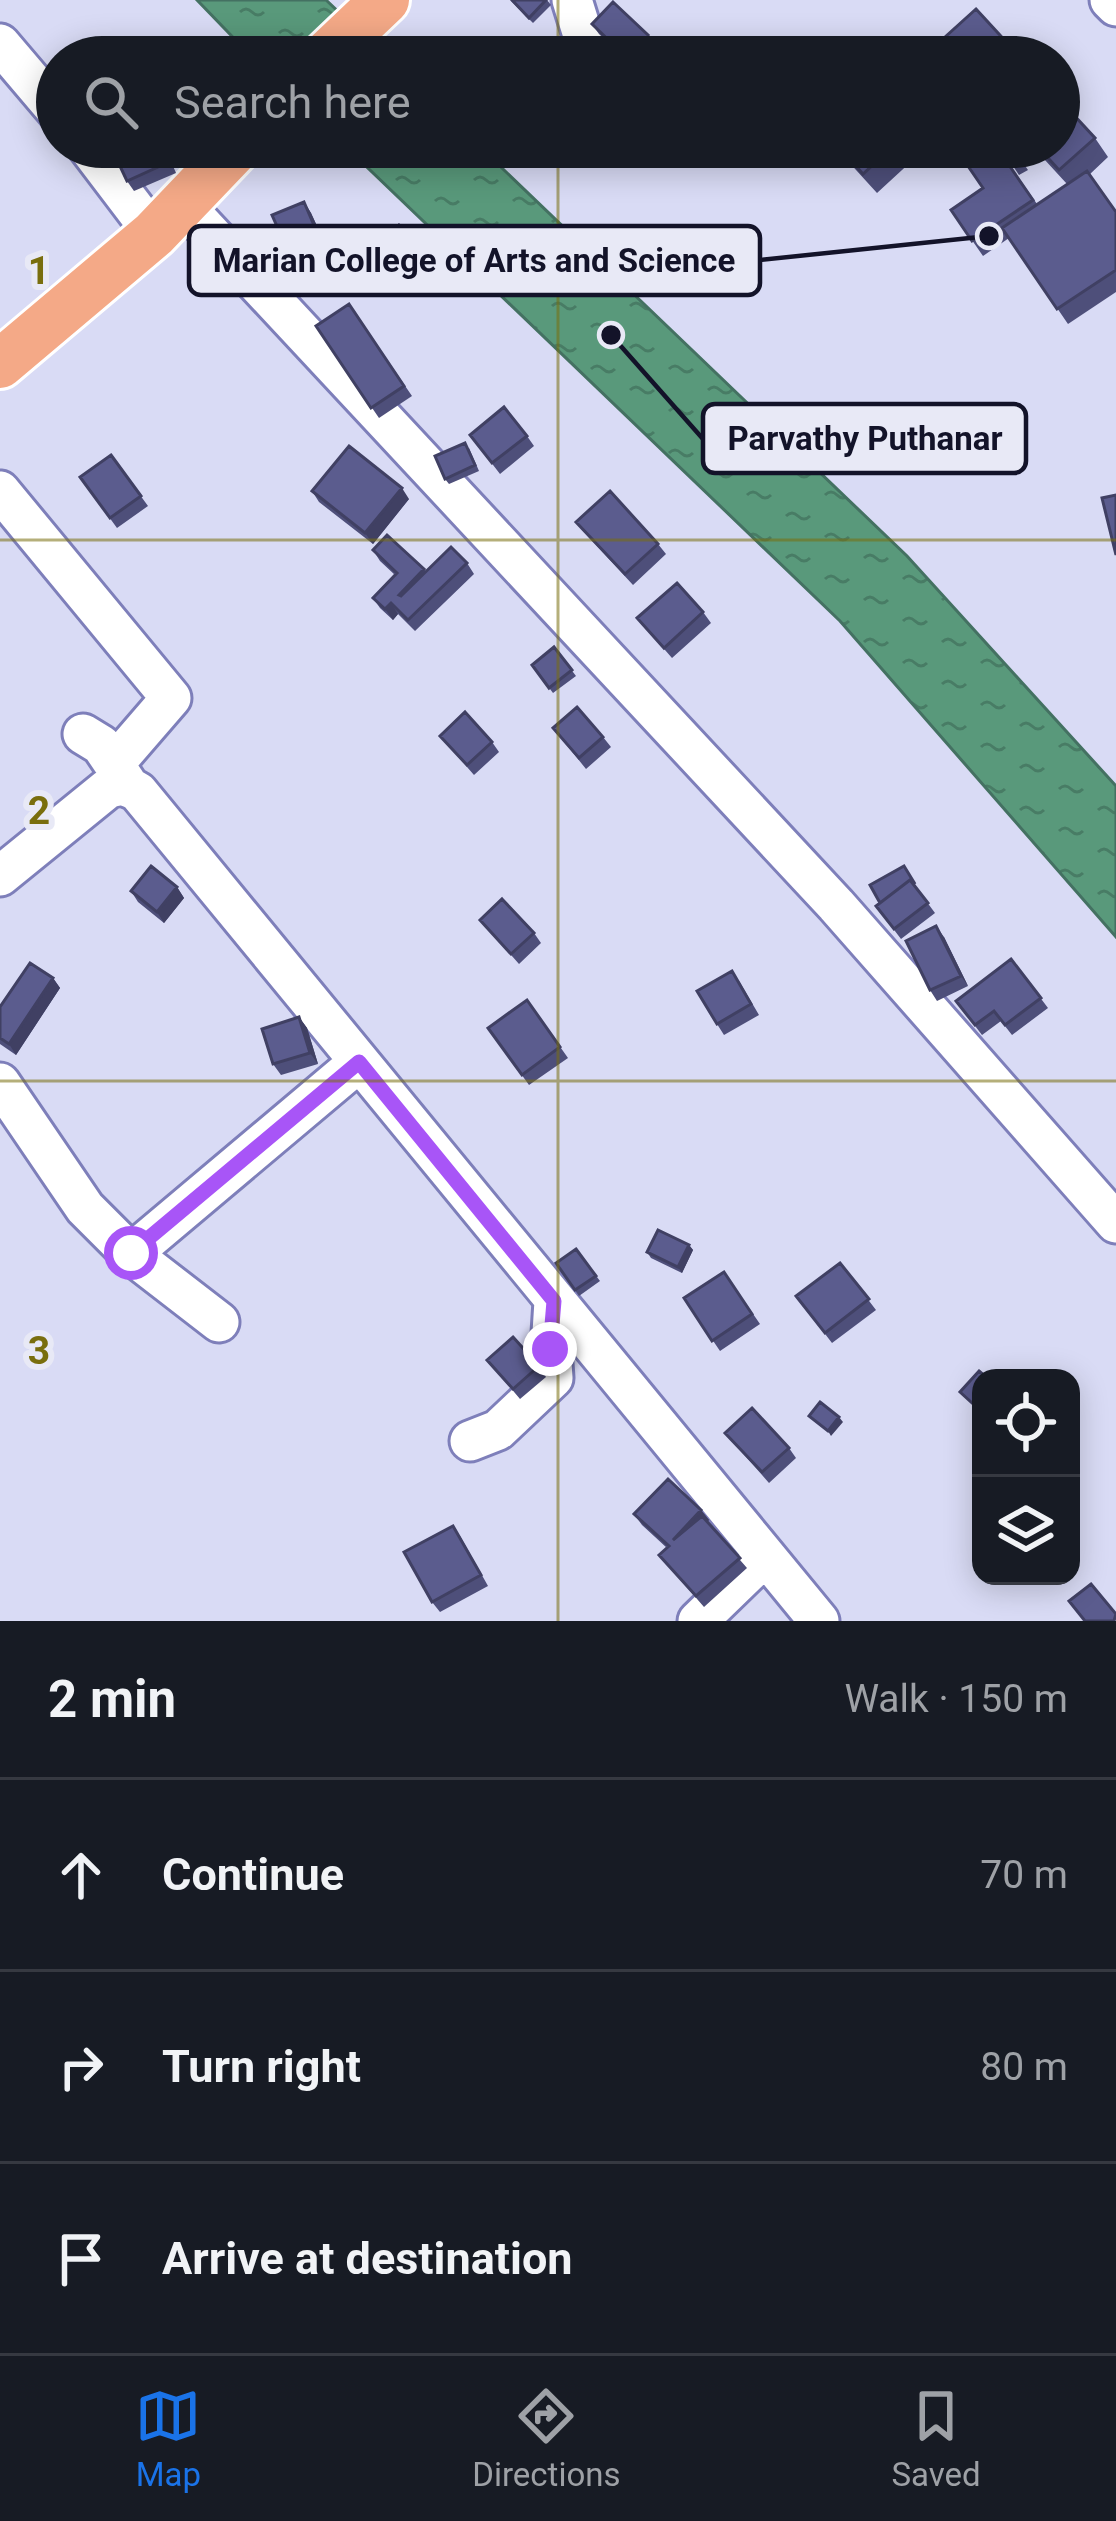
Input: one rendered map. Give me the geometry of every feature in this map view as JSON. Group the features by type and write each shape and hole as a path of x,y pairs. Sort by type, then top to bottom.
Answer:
{"main road":[{"path":"347,36 375,9"},
{"path":"0,364 168,219 217,168"}],"street":[{"path":"572,0 583,36"},
{"path":"0,44 36,86"},
{"path":"111,168 168,219 836,905 1116,1223"},
{"path":"0,491 172,698 117,785 92,798 0,875"},
{"path":"83,734 101,745 819,1621"},
{"path":"131,1253 359,1062"},
{"path":"0,1083 85,1208 131,1253 220,1322"},
{"path":"470,1441 498,1430 553,1378 554,1301"},
{"path":"698,1621 765,1556"}],"water":[{"path":"197,0 326,0 364,36 232,36"},
{"path":"368,168 502,168 907,556 1116,786 1116,937 840,621"}],"building":[{"path":"512,0 546,0 529,18"},
{"path":"613,2 648,35 604,36 592,24"},
{"path":"976,9 1001,36 946,36"},
{"path":"1080,122 1095,138 1080,151"},
{"path":"121,168 156,168 127,181"},
{"path":"969,168 1011,168 1033,200 972,241 951,210 983,188"},
{"path":"1087,171 1116,212 1116,270 1057,309 1002,228"},
{"path":"304,202 319,237 288,251 272,215"},
{"path":"399,225 419,241 402,262 382,246"},
{"path":"349,304 404,386 371,408 316,326"},
{"path":"504,407 527,436 492,463 470,435"},
{"path":"465,443 475,465 445,479 435,456"},
{"path":"349,446 402,488 365,533 312,491"},
{"path":"111,455 141,496 110,518 80,477"},
{"path":"610,491 658,544 625,574 576,522"},
{"path":"1116,495 1116,555 1102,498"},
{"path":"387,535 424,569 401,596 451,547 467,563 408,620 391,603 385,609 373,598 397,573 373,550"},
{"path":"677,583 703,612 664,648 637,618"},
{"path":"554,647 572,670 549,688 532,665"},
{"path":"577,707 603,737 579,758 553,728"},
{"path":"465,712 492,742 467,765 440,736"},
{"path":"151,866 177,887 157,912 131,891"},
{"path":"904,866 915,884 910,880 880,903 870,885"},
{"path":"910,880 928,903 894,929 876,906"},
{"path":"502,899 534,933 511,954 480,920"},
{"path":"936,926 961,976 930,990 906,941"},
{"path":"1011,959 1041,998 1005,1025 994,1011 975,1025 956,1001"},
{"path":"30,963 53,978 9,1044 0,1038 0,1007"},
{"path":"732,971 751,1004 717,1024 697,991"},
{"path":"527,1000 560,1047 522,1075 488,1028"},
{"path":"299,1017 310,1053 273,1064 262,1029"},
{"path":"658,1230 689,1245 678,1267 647,1252"},
{"path":"576,1249 596,1276 575,1290 556,1263"},
{"path":"840,1263 869,1299 825,1333 796,1296"},
{"path":"724,1272 752,1314 712,1341 684,1298"},
{"path":"513,1337 539,1366 513,1389 487,1360"},
{"path":"972,1379 972,1403 960,1392"},
{"path":"820,1402 839,1417 828,1431 809,1416"},
{"path":"752,1408 789,1448 762,1472 725,1433"},
{"path":"668,1479 701,1510 673,1540 702,1516 740,1558 696,1596 659,1555 669,1546 634,1514"},
{"path":"453,1526 481,1575 432,1602 404,1552"},
{"path":"1091,1584 1116,1614 1114,1621 1085,1621 1069,1601"}],"place":[{"name":"Marian College of Arts and Science","path":"989,236"},
{"name":"Parvathy Puthanar","path":"611,335"}],"route":[{"path":"131,1253 359,1062 554,1301 550,1349"}]}
